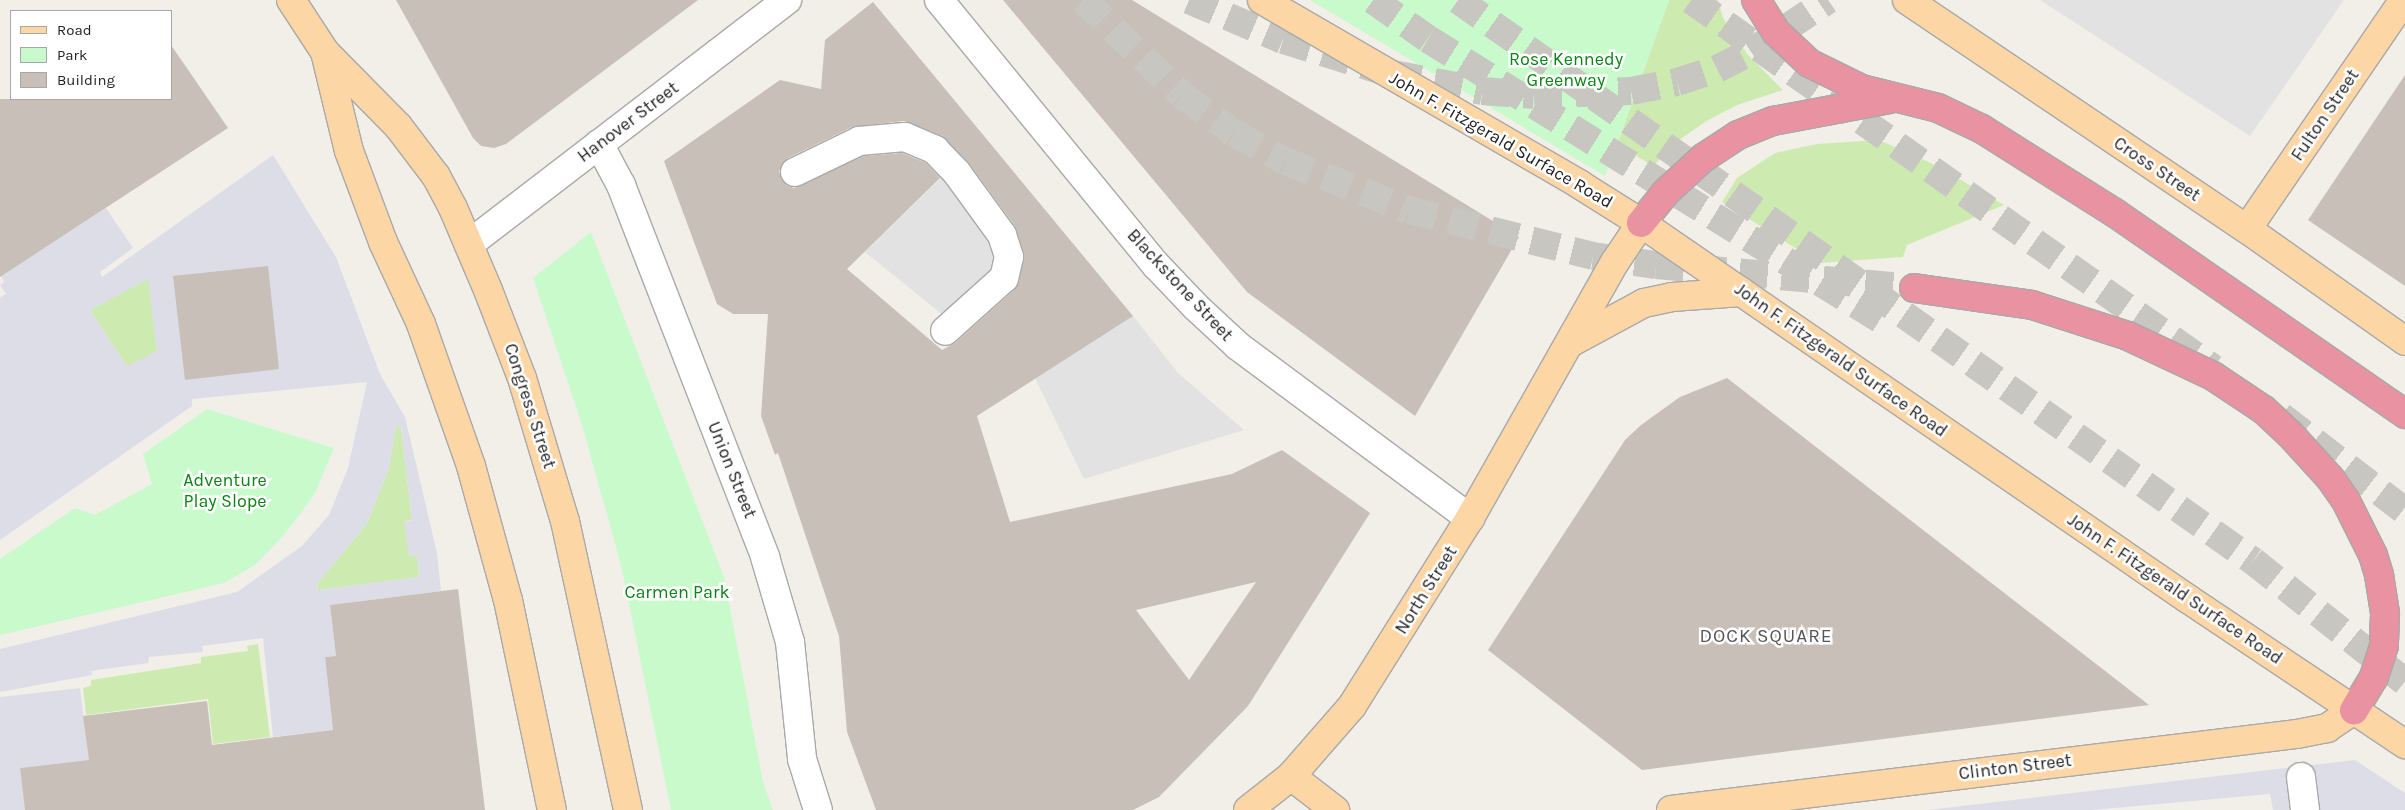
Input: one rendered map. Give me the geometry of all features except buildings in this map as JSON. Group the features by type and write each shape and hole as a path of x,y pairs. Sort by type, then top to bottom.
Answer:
{"highway":[{"path":"1756,0 1776,32 1809,63 1862,89 1954,114 2115,213 2405,414"},
{"path":"1641,223 1665,193 1703,158 1738,134 1780,119 1898,98"},
{"path":"1914,288 2032,304 2128,336 2213,376 2264,410 2289,433 2330,478 2346,501 2373,555 2379,575 2385,614 2384,646 2374,677 2354,710"}],"main road":[{"name":"Congress Street","path":"291,0 325,52 418,150 453,208 509,340 560,504 628,810"},
{"name":"John F. Fitzgerald Surface Road","path":"1262,0 1579,184 1641,223 2405,744"},
{"name":"Cross Street","path":"1907,0 2247,229 2405,341"},
{"name":"Fulton Street","path":"2247,229 2404,0"},
{"name":"Congress Street","path":"325,52 350,151 383,242 448,396 480,494 508,600 552,810"},
{"name":"North Street","path":"1248,810 1291,776 1352,706 1470,518 1569,344 1641,223"},
{"path":"1569,344 1644,302 1672,297 1742,292"},
{"name":"Clinton Street","path":"1671,810 2297,734 2326,728 2354,710"},
{"path":"1291,776 1335,810"}],"street":[{"name":"Hanover Street","path":"469,244 788,0"},
{"name":"Blackstone Street","path":"939,0 1156,265 1196,307 1238,346 1470,518"},
{"path":"794,172 859,141 904,137 935,150 1002,235 1009,257 1004,278 945,331"},
{"name":"Union Street","path":"599,144 621,185 765,557 790,642 802,759 818,810"},
{"path":"2301,776 2305,810"}],"green space":[{"name":"Rose Kennedy Greenway","path":"1310,0 1669,0 1605,176"},
{"path":"1669,0 1718,0 1723,18 1748,55 1783,90 1737,105 1705,122 1679,140 1653,166 1617,144"},
{"path":"1879,140 1935,165 2004,205 1907,245 1903,257 1819,263 1722,202 1737,178 1775,153 1817,144"},
{"name":"Carmen Park","path":"591,232 724,577 763,782 773,810 671,810 621,565 582,425 533,278"},
{"path":"149,278 157,352 127,367 90,310"},
{"name":"Adventure Play Slope","path":"207,409 334,448 314,495 284,535 255,565 224,583 0,635 0,559 75,508 95,515 152,484 143,454"},
{"path":"396,426 401,427 412,520 405,521 417,556 419,577 318,590 317,584 367,523 389,468"},
{"path":"258,644 270,737 213,744 208,699 86,715 83,688 91,686 91,680 201,663 201,657 248,651 247,646"}],"shaded area":[{"path":"2040,0 2344,0 2250,136"},
{"path":"273,155 336,257 380,374 405,417 437,553 441,591 330,605 336,656 325,657 333,730 273,737 263,638 202,646 203,652 149,657 148,663 91,671 92,675 0,692 0,649 237,592 302,546 329,515 348,468 367,382 192,399 192,406 0,540 0,298 6,294 0,285 4,282 1,276 106,208 133,248 100,272 102,277","holes":["148,279 157,351 127,366 90,310","396,426 401,427 412,520 404,522 409,556 417,556 419,577 318,590 317,584 367,523 389,468"]},
{"path":"945,174 982,224 997,257 997,274 948,319 865,252"},
{"path":"1133,316 1178,373 1244,430 1084,479 1035,378"},
{"path":"80,688 89,760 20,768 25,810 0,810 0,697"},
{"path":"2355,760 2405,793 2405,810 2273,810 2270,794 2093,810 1928,810"}],"tunnel":[{"path":"1083,0 1182,95 1234,133 1285,161 1409,210 1593,256 1656,265 1914,288"},
{"path":"1189,0 1283,40 1393,74 1482,91 1534,95 1631,91 1677,82 1717,69 1751,52 1828,0"},
{"path":"1373,0 1428,39 1886,323"},
{"path":"1458,0 2253,561 2405,682"},
{"path":"1691,0 2213,368"},
{"path":"2281,416 2405,511"}],"district":[{"name":"DOCK SQUARE","path":"1766,637"}]}
